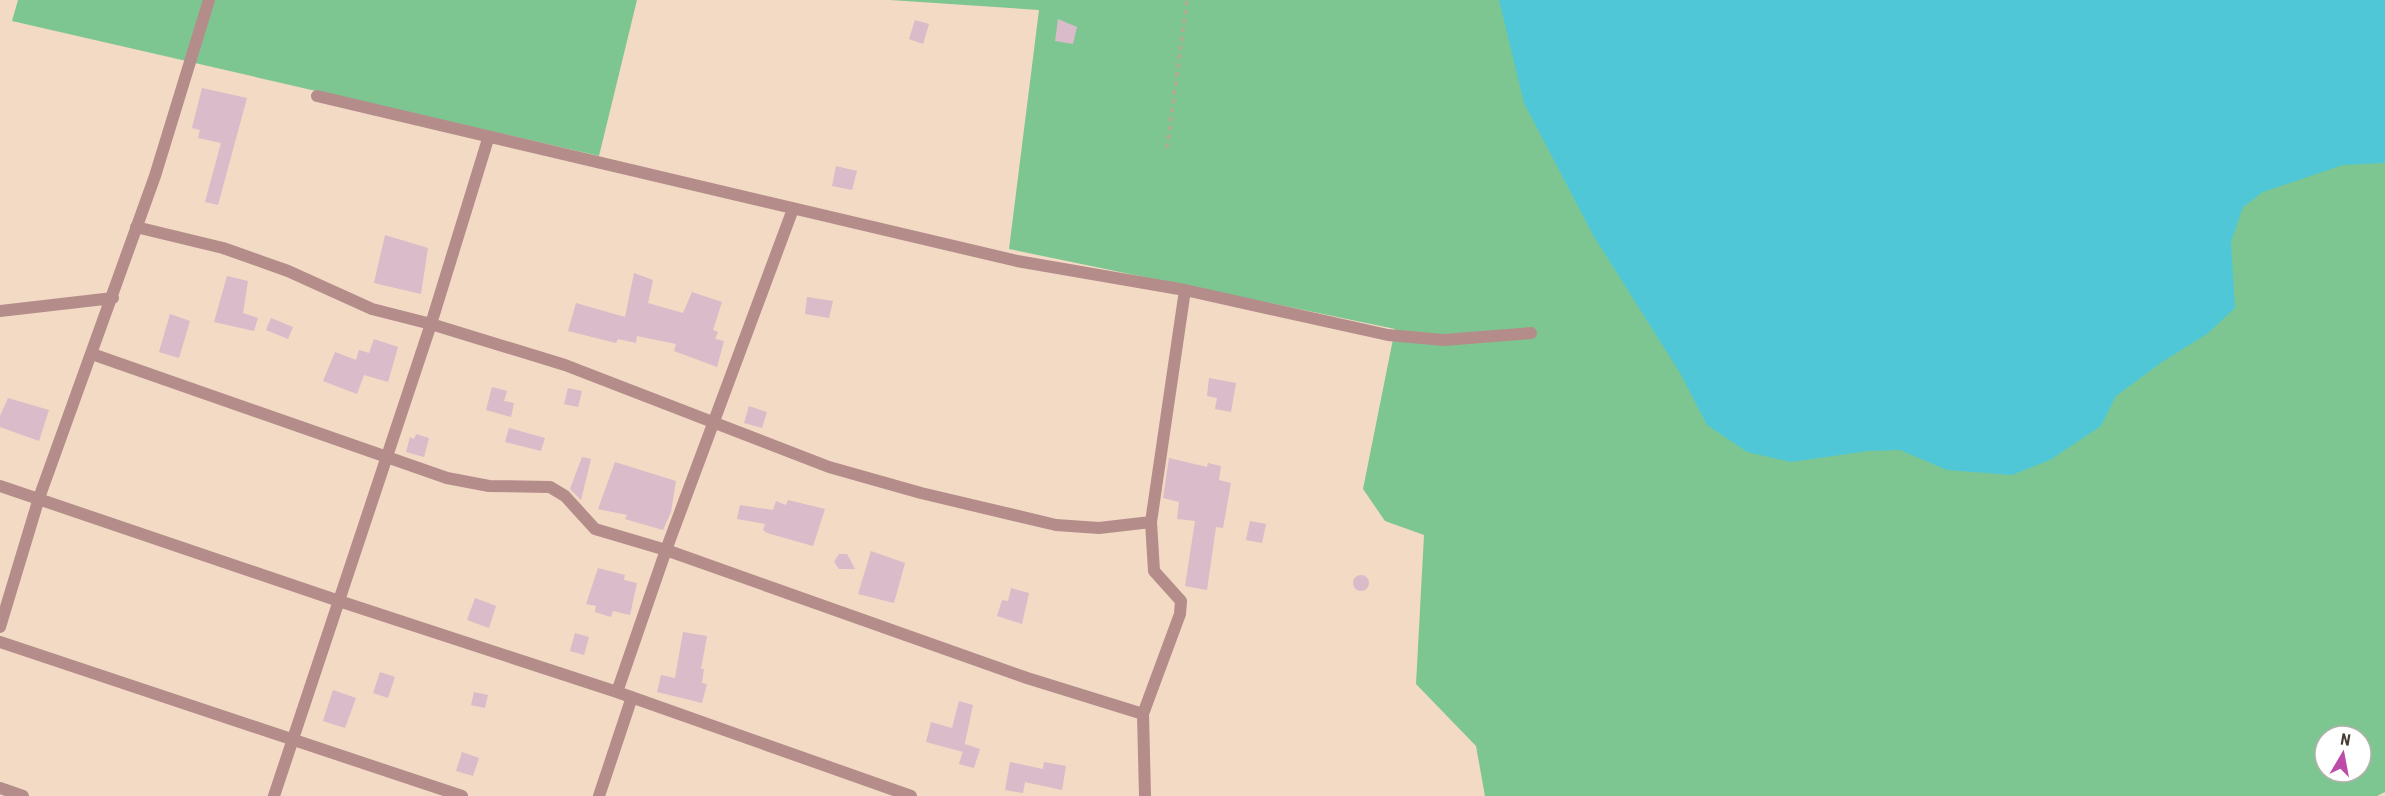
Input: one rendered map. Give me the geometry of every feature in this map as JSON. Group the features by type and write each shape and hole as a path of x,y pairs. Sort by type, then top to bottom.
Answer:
{"street":[{"path":"0,627 39,498 113,298 155,176 209,0"},
{"path":"317,96 488,139 1017,261 1185,290 1388,335 1444,340 1531,333"},
{"path":"274,796 431,324 488,139"},
{"path":"617,692 666,550 793,209"},
{"path":"136,226 223,249 288,271 372,309 431,324 565,365 714,425 829,467 921,493 1056,525 1099,528 1150,522"},
{"path":"1145,796 1143,714 1180,614 1181,601 1154,572 1150,522 1185,290"},
{"path":"0,311 113,298"},
{"path":"92,354 447,478 489,486 550,488 565,496 595,529 666,550 1027,678 1143,714"},
{"path":"0,486 339,602 632,697 911,796"},
{"path":"0,642 462,796"},
{"path":"598,796 632,697"},
{"path":"0,788 23,796"}],"path":[{"path":"1167,148 1187,0"}],"green space":[{"path":"18,0 637,0 599,156 12,21"},
{"path":"890,0 2385,0 2385,792 2377,796 1485,796 1476,746 1416,684 1424,535 1385,521 1363,489 1395,329 1009,249 1039,10"}],"water":[{"path":"1499,0 2385,0 2385,163 2343,165 2263,192 2243,207 2231,242 2235,308 2207,334 2162,362 2116,396 2101,426 2050,460 2012,475 1947,470 1900,450 1868,451 1791,462 1747,452 1707,425 1680,373 1593,235 1524,103"}],"building":[{"path":"1058,19 1077,27 1073,44 1055,41"},
{"path":"915,20 929,24 923,44 909,39"},
{"path":"202,88 247,98 218,205 205,202 221,143 198,138 200,130 192,128"},
{"path":"836,166 857,171 852,190 832,186"},
{"path":"385,235 428,248 421,294 374,283"},
{"path":"634,273 653,280 648,303 683,313 692,292 722,302 713,330 718,332 715,339 724,341 717,367 674,351 676,344 637,336 636,343 618,339 616,343 568,331 576,303 625,317"},
{"path":"227,276 248,281 243,313 258,318 254,331 214,322"},
{"path":"807,297 833,301 829,318 805,314"},
{"path":"170,314 190,321 179,358 159,352"},
{"path":"271,318 293,327 288,339 266,330"},
{"path":"374,339 398,347 388,382 364,375 357,394 323,381 335,352 356,360 359,350 369,353"},
{"path":"1209,378 1236,383 1231,412 1215,409 1217,398 1207,396"},
{"path":"492,387 507,391 504,401 514,403 511,417 486,410"},
{"path":"568,388 582,391 578,407 564,404"},
{"path":"8,398 49,410 39,441 0,427 0,416"},
{"path":"749,406 767,412 762,428 744,423"},
{"path":"509,428 545,438 541,451 505,442"},
{"path":"416,434 429,438 424,457 406,452 410,437 414,439"},
{"path":"582,457 591,459 581,500 570,489"},
{"path":"1169,458 1207,467 1208,463 1221,466 1219,480 1231,483 1223,528 1216,527 1207,590 1185,586 1195,521 1177,519 1179,502 1163,498"},
{"path":"615,462 676,481 671,512 663,530 625,519 627,515 598,509"},
{"path":"788,500 825,509 813,546 767,533 763,530 765,524 737,519 740,505 773,510 776,501 786,505"},
{"path":"1250,521 1266,524 1262,543 1246,540"},
{"path":"871,551 905,563 894,603 858,594"},
{"path":"839,554 847,554 855,569 839,569 834,562"},
{"path":"598,568 625,575 624,580 637,583 630,615 613,611 611,617 595,612 596,606 586,604"},
{"path":"1361,575 1367,577 1369,583 1367,589 1361,591 1355,589 1353,583 1355,577"},
{"path":"1011,588 1029,593 1022,624 997,616 1002,600 1008,601"},
{"path":"475,598 496,606 489,628 467,620"},
{"path":"683,632 707,636 701,669 704,669 702,683 707,684 702,703 657,692 661,675 675,678"},
{"path":"575,633 589,637 584,655 570,651"},
{"path":"380,672 395,677 388,698 373,693"},
{"path":"333,690 356,698 345,728 323,721"},
{"path":"474,692 488,695 485,708 471,705"},
{"path":"959,701 973,705 963,752 926,742 931,722 952,728"},
{"path":"965,744 980,749 974,768 959,764"},
{"path":"462,752 479,758 473,776 456,771"},
{"path":"1010,762 1043,769 1044,762 1066,766 1062,790 1025,782 1023,793 1005,790"}]}
